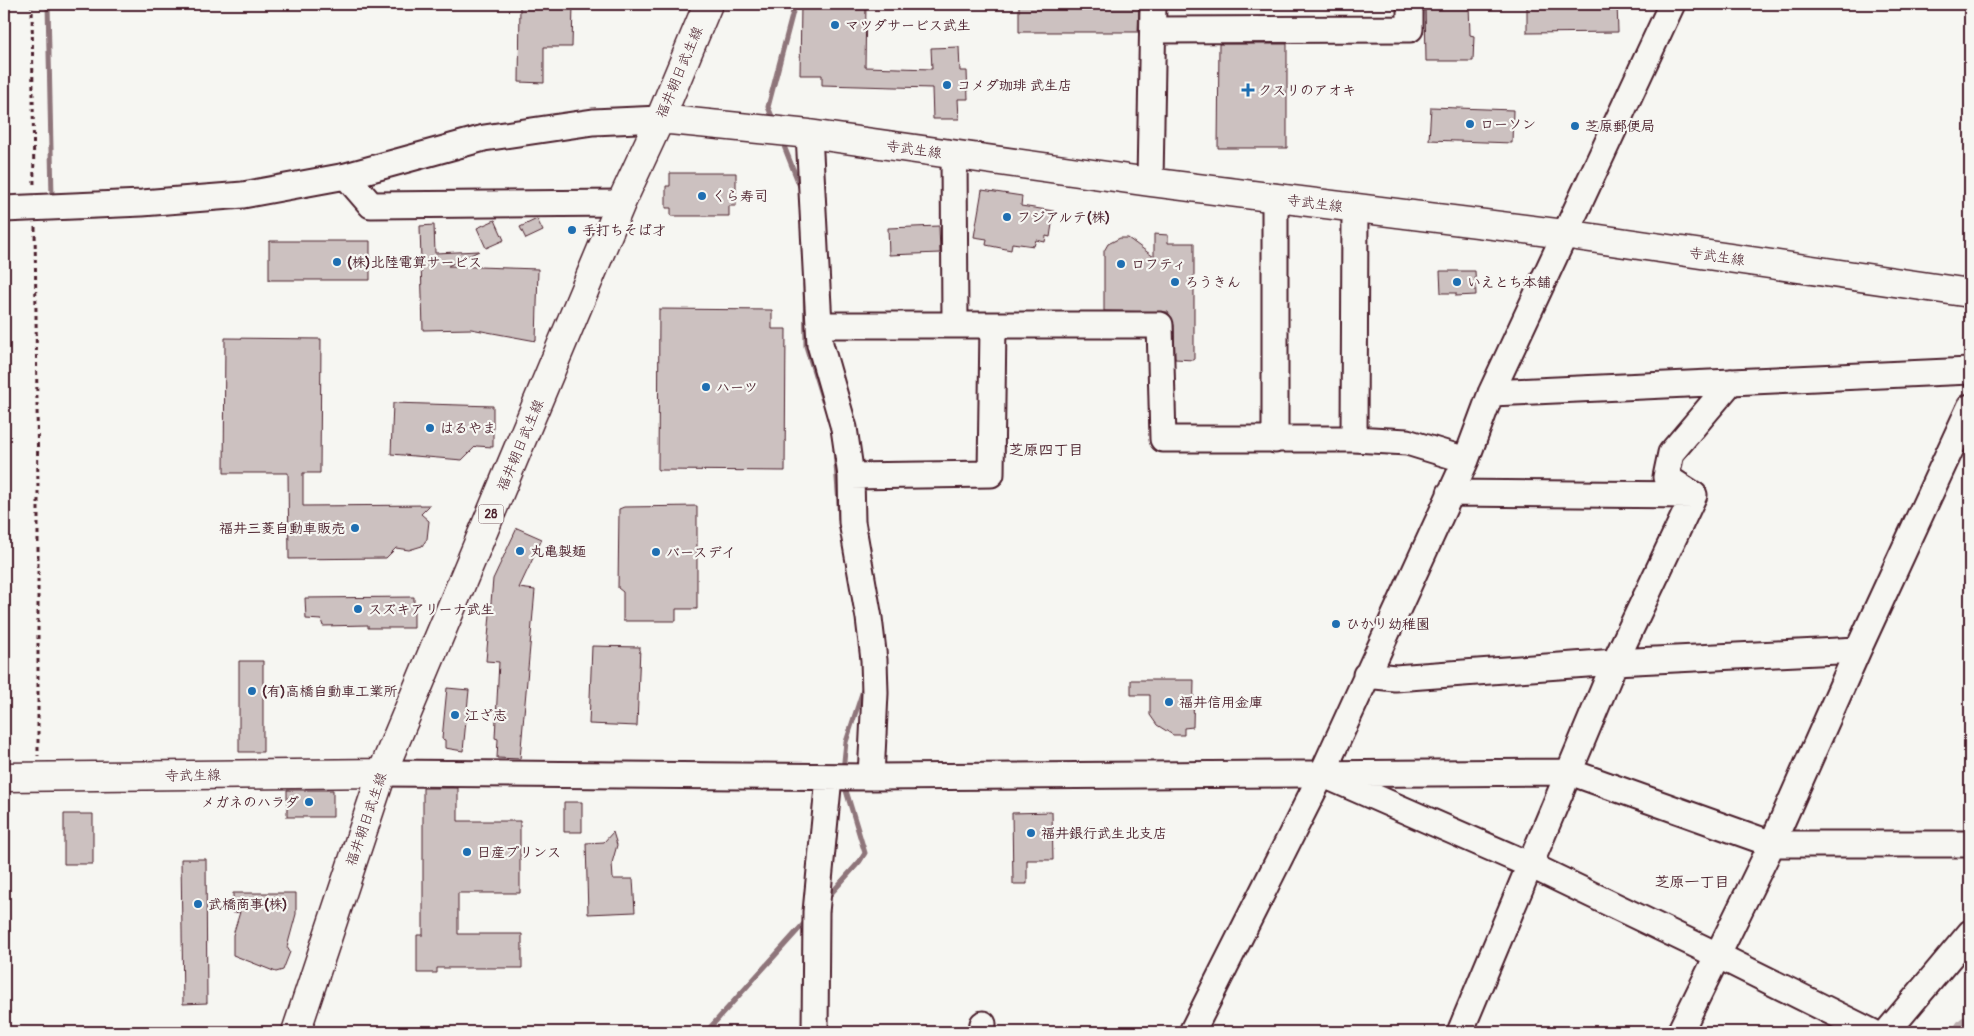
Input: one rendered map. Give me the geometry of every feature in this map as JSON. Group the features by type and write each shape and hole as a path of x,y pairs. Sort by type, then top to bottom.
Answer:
{"main road":[{"name":"福井朝日武生線","path":"296,1032 382,773 621,203 660,119 708,4"},
{"name":"寺武生線","path":"660,119 810,134 1150,182 1564,234 1970,293"},
{"name":"寺武生線","path":"4,777 382,773"}],"street":[{"path":"1150,182 1153,4"},
{"path":"1153,30 1410,29 1410,4"},
{"path":"1192,1032 1322,774 1466,460 1492,393 1564,234 1672,4"},
{"path":"4,209 35,209 243,195 346,176 484,138 593,122 660,119"},
{"path":"810,134 820,344 844,428 851,476 852,522 869,618 874,660 875,693 871,777"},
{"path":"954,154 955,323"},
{"path":"346,176 371,205 621,203"},
{"path":"1275,198 1275,440"},
{"path":"1354,439 1355,208"},
{"path":"819,325 955,323 993,325 1160,325 1163,439 1354,439 1407,442 1466,460"},
{"path":"851,476 991,474 993,325"},
{"path":"1492,393 1970,371"},
{"path":"1694,495 1666,477 1671,453 1731,382"},
{"path":"1680,1032 1772,844 1858,650 1970,407"},
{"path":"1450,493 1694,495"},
{"path":"1460,1032 1615,662 1694,495"},
{"path":"1366,676 1395,678 1615,662 1858,650"},
{"path":"382,773 871,777 1570,772 1772,844 1970,844"},
{"path":"1322,774 1530,865 1872,1032"},
{"path":"815,1032 816,912 828,777"},
{"path":"1887,1032 1970,933"}],"path":[{"path":"32,4 38,491 38,777"}],"building":[{"path":"520,4 573,4 572,47 544,47 544,83 519,82"},
{"path":"801,4 866,4 865,67 932,69 931,48 959,47 960,71 967,71 968,99 958,99 959,119 933,119 932,88 822,85 822,75 800,75"},
{"path":"1019,4 1139,4 1138,32 1019,32"},
{"path":"1425,4 1469,4 1470,35 1474,36 1473,61 1426,61"},
{"path":"1527,4 1617,4 1618,32 1527,33"},
{"path":"1219,44 1287,44 1287,148 1218,148"},
{"path":"1431,107 1513,110 1512,143 1429,140"},
{"path":"670,173 736,173 736,206 729,206 729,216 671,216 671,208 666,208 666,186 670,186"},
{"path":"982,190 1022,196 1021,206 1054,211 1050,237 1046,236 1045,242 1036,240 1034,246 1012,243 1011,250 986,245 987,239 974,237"},
{"path":"537,219 543,231 526,239 520,227"},
{"path":"495,220 504,240 486,248 477,228"},
{"path":"434,225 435,253 479,251 448,266 538,269 536,341 471,329 423,330 420,226"},
{"path":"939,226 940,253 889,255 888,228"},
{"path":"1154,234 1168,235 1168,243 1194,243 1194,360 1175,359 1174,325 1168,312 1104,311 1104,251 1108,244 1120,238 1128,238 1154,257"},
{"path":"269,241 370,241 370,280 269,280"},
{"path":"1440,271 1475,271 1476,295 1456,296 1456,293 1441,293"},
{"path":"659,309 772,310 772,329 786,329 785,471 658,470"},
{"path":"225,338 321,339 320,473 303,473 303,506 430,505 421,514 429,521 427,539 422,546 409,550 396,548 386,558 289,559 288,473 224,473"},
{"path":"393,403 493,406 493,447 476,446 462,460 391,454"},
{"path":"697,506 697,609 676,609 676,621 623,621 623,592 618,588 619,509 624,507"},
{"path":"517,528 542,539 519,588 535,590 520,759 497,758 498,739 495,738 499,662 486,661 493,579"},
{"path":"414,597 414,628 368,628 368,625 323,626 321,620 306,619 305,598"},
{"path":"592,646 640,647 637,726 589,724"},
{"path":"239,661 263,661 263,752 239,752"},
{"path":"1131,680 1194,680 1193,727 1184,728 1184,735 1173,735 1157,725 1150,715 1150,695 1131,695"},
{"path":"447,688 469,690 463,751 445,748 445,740 442,739"},
{"path":"423,788 458,788 458,821 520,821 520,893 458,893 458,934 522,934 522,968 437,968 437,973 417,973 417,935 423,935"},
{"path":"287,790 333,790 333,817 287,817"},
{"path":"564,802 582,802 582,832 564,832"},
{"path":"1052,812 1053,860 1027,860 1027,884 1013,884 1012,813"},
{"path":"64,814 93,814 93,864 64,864"},
{"path":"613,832 617,845 612,863 613,879 633,879 635,912 588,914 586,843 604,842"},
{"path":"181,859 206,859 207,1003 183,1004"},
{"path":"233,893 296,893 296,914 287,947 290,952 283,970 276,972 233,955 233,935 240,912 233,913"}],"waterway":[{"path":"48,4 52,198 55,198"},
{"path":"774,121 768,107 795,4"},
{"path":"782,141 801,189"},
{"path":"805,284 806,346 823,401"},
{"path":"835,450 840,519"},
{"path":"843,771 846,742 864,687"},
{"path":"827,898 865,853 844,784"},
{"path":"706,1032 808,919"}],"place":[{"name":"マツダサービス武生","path":"835,25"},
{"name":"コメダ珈琲 武生店","path":"947,85"},
{"name":"クスリのアオキ","path":"1248,90"},
{"name":"ローソン","path":"1470,124"},
{"name":"芝原郵便局","path":"1575,126"},
{"name":"くら寿司","path":"702,196"},
{"name":"フジアルテ(株)","path":"1007,217"},
{"name":"手打ちそば才","path":"572,230"},
{"name":"(株)北陸電算サービス","path":"337,262"},
{"name":"ロフティ","path":"1121,264"},
{"name":"ろうきん","path":"1175,282"},
{"name":"いえとち本舗","path":"1457,282"},
{"name":"ハーツ","path":"706,387"},
{"name":"はるやま","path":"430,428"},
{"name":"福井三菱自動車販売","path":"355,528"},
{"name":"丸亀製麺","path":"520,551"},
{"name":"バースデイ","path":"656,552"},
{"name":"スズキアリーナ武生","path":"358,609"},
{"name":"ひかり幼稚園","path":"1336,624"},
{"name":"(有)高橋自動車工業所","path":"252,691"},
{"name":"福井信用金庫","path":"1169,702"},
{"name":"江ざ志","path":"455,715"},
{"name":"メガネのハラダ","path":"309,802"},
{"name":"福井銀行武生北支店","path":"1031,833"},
{"name":"日産プリンス","path":"467,852"},
{"name":"武橋商事(株)","path":"198,904"}],"district":[{"name":"芝原四丁目","path":"1046,450"},
{"name":"芝原一丁目","path":"1692,882"}]}
